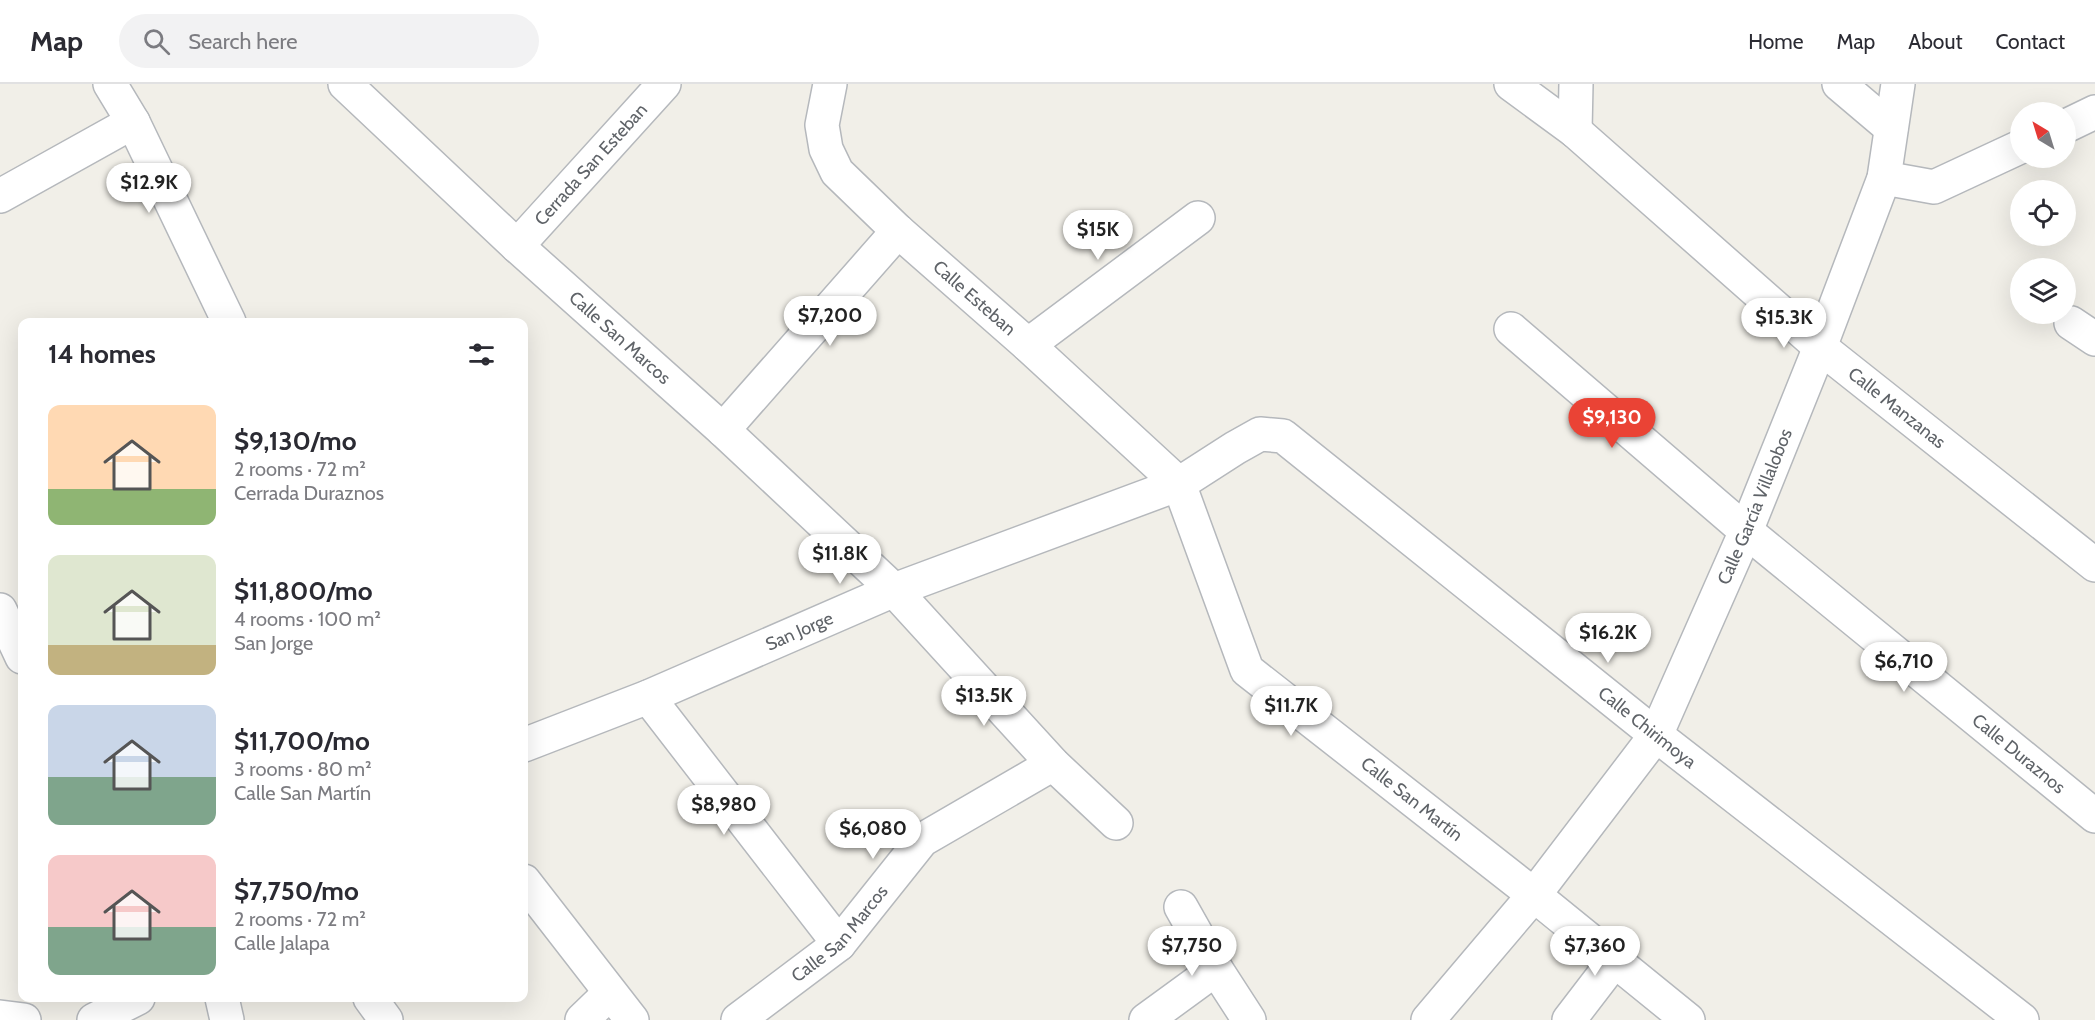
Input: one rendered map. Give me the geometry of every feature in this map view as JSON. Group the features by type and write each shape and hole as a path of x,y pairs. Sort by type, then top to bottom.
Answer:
{"street":[{"path":"110,84 133,122 227,318"},
{"name":"Calle San Marcos","path":"345,84 517,246 723,430 894,590 1053,764 1116,823"},
{"name":"Cerrada San Esteban","path":"517,246 664,84"},
{"name":"Calle Esteban","path":"830,84 822,125 826,149 837,172 898,231 1028,345 1179,484"},
{"name":"Calle Manzanas","path":"1511,84 1575,131 1820,347 2095,565"},
{"path":"1575,131 1576,84"},
{"path":"1839,84 1891,128"},
{"name":"Calle García Villalobos","path":"1428,1020 1534,895 1656,735 1746,531 1820,347 1884,178 1898,84"},
{"path":"2076,121 2095,112"},
{"path":"0,196 133,122"},
{"path":"1884,178 1934,187 2010,152"},
{"path":"1028,345 1198,218"},
{"path":"723,430 898,231"},
{"name":"Calle Duraznos","path":"1511,329 1746,531 2095,816"},
{"name":"Calle Chirimoya","path":"1179,484 1260,434 1283,436 1656,735 2022,1020"},
{"name":"San Jorge","path":"528,743 648,697 894,590 1179,484"},
{"name":"Calle San Martín","path":"1179,484 1247,670 1534,895 1688,1020"},
{"path":"0,610 18,648"},
{"path":"648,697 839,944"},
{"name":"Calle San Marcos","path":"738,1020 839,944 922,840 1053,764"},
{"path":"528,886 632,1020"},
{"path":"1181,907 1216,969 1249,1020"},
{"path":"1569,1020 1615,960"},
{"path":"1146,1020 1216,969"},
{"path":"582,1020 610,993"},
{"path":"94,1020 130,1002"},
{"path":"223,1002 227,1020"},
{"path":"372,1002 386,1020"},
{"path":"0,1017 24,1020"}]}
